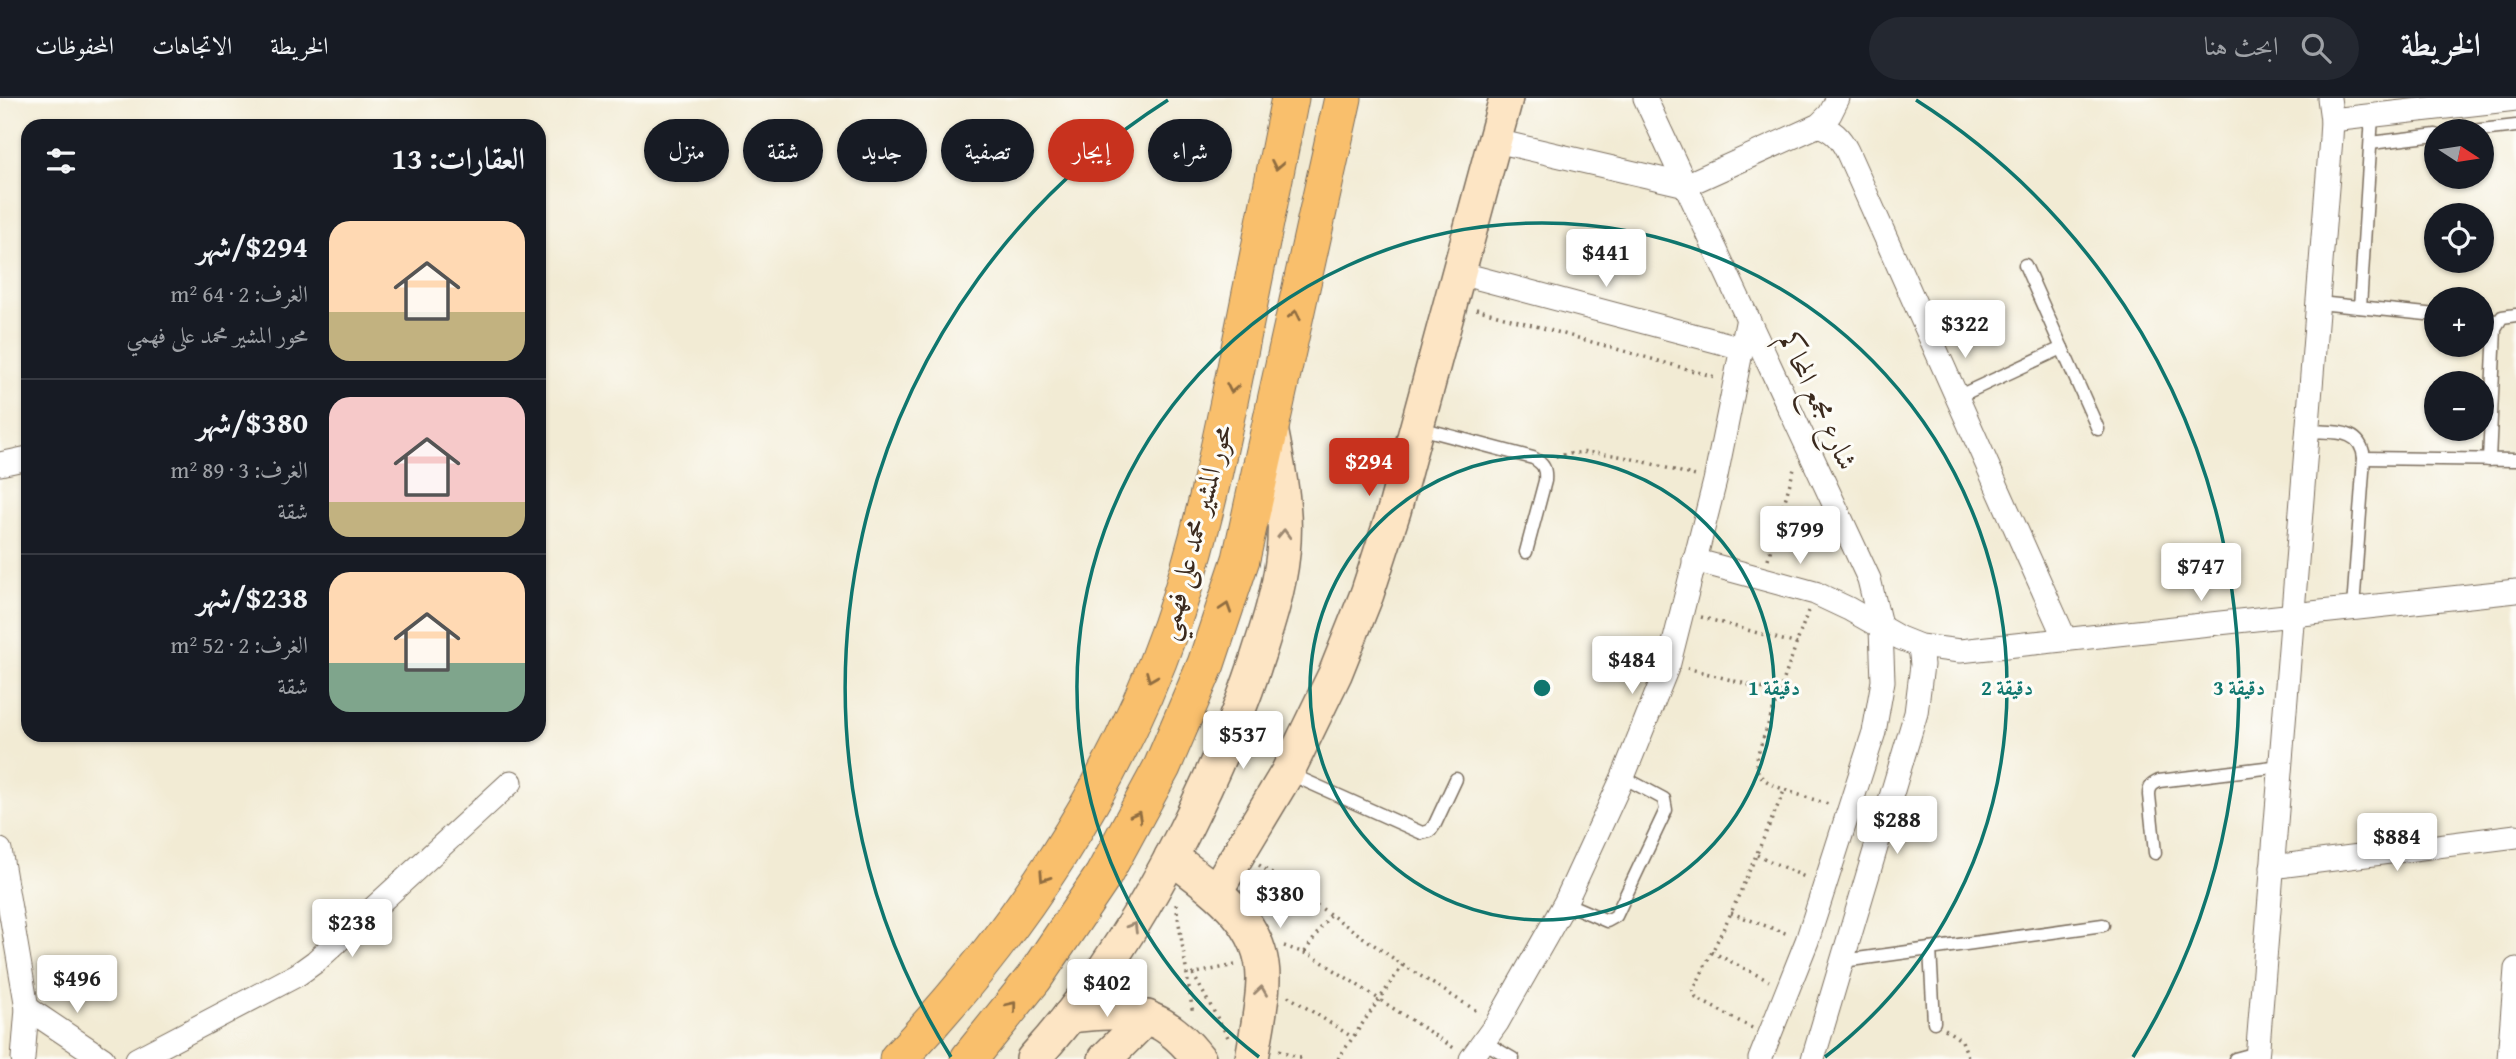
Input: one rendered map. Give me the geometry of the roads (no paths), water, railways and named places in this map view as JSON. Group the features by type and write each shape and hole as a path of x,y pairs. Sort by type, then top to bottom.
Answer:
{"main road":[{"name":"محور المشير محمد على فهمي","path":"898,1059 961,989 1034,892 1097,789 1149,682 1170,628 1205,517 1290,98"},
{"name":"محور المشير محمد على فهمي","path":"969,1059 1070,928 1128,833 1162,767 1198,685 1241,559 1343,98"}],"street":[{"path":"1216,891 1287,773 1335,674 1367,594 1394,511 1506,98"},
{"name":"شارع مجمع المحاكم","path":"1645,98 1869,579 1881,629 1884,681 1874,732 1807,941 1760,1059"},
{"path":"1496,141 1686,185 1819,125 1830,114 1838,98"},
{"path":"2250,1057 2281,766 2319,303 2331,109 2372,116 2516,99"},
{"path":"1819,125 1831,130 1841,139 2065,639"},
{"path":"1455,288 1742,348"},
{"path":"1471,1051 1497,1023 1565,903 1623,778 1669,663 1715,481 1748,318"},
{"path":"1033,1059 1096,984 1118,951 1170,859 1221,755 1246,692 1279,582 1283,554 1284,497 1271,426"},
{"path":"0,464 21,460"},
{"path":"1694,560 1815,593 1849,609 1881,629 1920,646 1960,651 2516,591"},
{"path":"1813,1059 1916,713 1922,666 1920,646"},
{"path":"137,1059 297,975 315,962 511,782"},
{"path":"2272,867 2516,836"},
{"path":"0,850 27,1008 23,1059"},
{"path":"1170,859 1216,891 1248,926 1261,962 1243,1053"},
{"path":"2509,1059 2516,969"},
{"path":"27,1008 103,1059"},
{"path":"1069,1016 1109,1011 1147,1017 1168,1027 1199,1059"},
{"path":"1105,1059 1147,1017"}],"lane":[{"path":"2360,307 2372,116"},
{"path":"2494,128 2516,126"},
{"path":"2371,143 2424,136"},
{"path":"2025,265 2098,429"},
{"path":"2319,303 2424,314"},
{"path":"2489,460 2495,328 2501,317 2516,315"},
{"path":"2494,321 2498,321"},
{"path":"1957,397 2062,348"},
{"path":"1416,427 1533,458 1541,463 1546,471 1545,481 1526,552"},
{"path":"2308,431 2345,434 2356,438 2363,447 2353,608"},
{"path":"2364,458 2516,460"},
{"path":"2155,853 2149,795 2149,788 2153,783 2159,780 2281,766"},
{"path":"1287,773 1422,833 1430,831 1435,824 1456,779"},
{"path":"1565,903 1607,921 1616,916 1667,810 1664,799 1623,778"},
{"path":"1843,961 2103,925"},
{"path":"1930,949 1934,1022"},
{"path":"1471,1051 1513,1059"}]}
